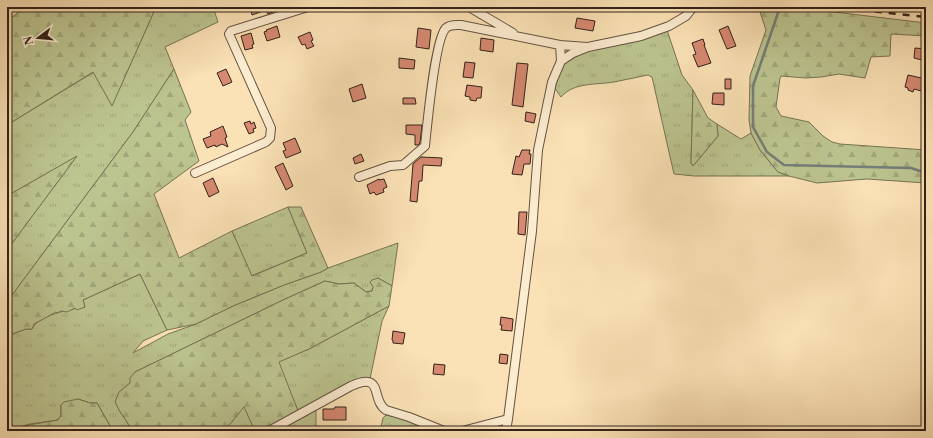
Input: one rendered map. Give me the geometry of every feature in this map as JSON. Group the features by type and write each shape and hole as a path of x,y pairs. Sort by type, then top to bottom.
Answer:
{"street":[{"path":"195,173 266,142 270,138 271,128 229,34 231,31 308,7"},
{"path":"469,7 519,36"},
{"path":"561,61 573,53 588,47 642,36 669,26 686,16 693,7"},
{"path":"359,177 390,166 404,165 426,146 436,59 443,32 450,25 461,25 560,45 588,47"},
{"path":"506,431 532,230 538,150 552,82 561,61 560,45"},
{"path":"269,431 351,386 363,382 369,382 376,388 382,408 444,431"},
{"path":"462,431 508,419"}],"green space":[{"path":"25,7 156,7 112,106 93,72 7,125 7,21"},
{"path":"156,7 213,7 218,22 165,47 174,69 133,132 7,302 7,250 76,157 7,196 7,125 94,72 112,105"},
{"path":"784,7 926,23 926,36 891,34 890,56 871,57 865,78 839,74 806,78 781,76 776,107 781,116 809,122 823,136 832,142 840,144 926,150 926,183 867,179 817,183 778,172 760,150 751,133 749,120 750,76 766,30 760,12"},
{"path":"667,30 682,75 693,90 691,163 693,166 718,136 717,124 741,139 751,133 760,150 778,172 789,176 694,176 674,174 652,77 648,75 614,82 579,86 566,92 561,97 554,87 560,70 566,60 580,52"},
{"path":"174,69 191,112 185,120 199,161 154,194 179,258 232,231 252,276 307,253 288,207 301,207 328,268 233,306 196,324 167,330 140,274 83,300 85,307 77,310 75,308 67,312 56,312 34,324 32,329 26,329 7,336 7,302 133,132"},
{"path":"693,90 708,118 717,124 718,136 693,166 691,163"},
{"path":"77,156 7,250 7,196"},
{"path":"288,207 307,253 251,276 232,231"},
{"path":"398,243 392,286 378,278 372,291 366,292 354,283 339,284 325,281 135,372 130,383 119,392 119,410 133,431 113,431 97,403 90,403 78,399 61,405 61,415 58,420 23,426 21,431 7,431 7,336 26,329 32,329 35,324 48,316 85,307 83,300 140,274 167,330 143,341 133,353 168,334 196,324 233,306 328,268"},
{"path":"378,278 392,286 389,306 309,349 279,362 298,411 261,431 255,431 244,407 222,431 133,431 115,402 119,392 130,383 130,378 135,372 283,300 325,281 339,284 354,283 366,292 372,291 373,287 370,282"},
{"path":"389,306 382,321 370,379 298,411 278,362 309,349"},
{"path":"78,399 90,403 97,403 113,431 21,431 23,426 58,420 61,415 61,405 64,402"},
{"path":"244,406 255,431 222,431 230,424"},
{"path":"316,410 316,426 347,429 374,427 374,431 285,431 286,425"},
{"path":"386,415 406,419 437,431 380,431 383,418"}],"building":[{"path":"250,7 272,7 273,12 268,14 266,10 252,15"},
{"path":"577,18 595,21 593,31 575,28"},
{"path":"277,26 280,37 267,41 264,32"},
{"path":"728,26 736,46 727,49 719,30"},
{"path":"418,28 431,30 429,49 416,47"},
{"path":"310,32 313,40 311,41 314,46 307,49 305,44 302,45 298,37"},
{"path":"251,33 254,44 252,45 253,48 245,50 241,36"},
{"path":"481,38 494,40 493,52 480,50"},
{"path":"703,39 711,63 698,67 693,55 696,54 692,43"},
{"path":"915,48 926,49 926,61 914,58"},
{"path":"399,58 415,60 414,69 399,68"},
{"path":"465,62 475,63 473,78 463,77"},
{"path":"517,63 528,64 523,107 512,105"},
{"path":"226,69 232,82 223,86 217,73"},
{"path":"908,75 926,79 925,92 914,89 913,92 905,87"},
{"path":"725,79 731,79 731,89 725,89"},
{"path":"362,84 366,98 353,102 349,89"},
{"path":"467,85 482,87 481,98 477,98 476,101 470,100 470,97 465,96"},
{"path":"713,93 724,93 724,105 712,104"},
{"path":"403,98 415,98 416,104 403,104"},
{"path":"526,112 536,114 534,123 525,121"},
{"path":"250,121 251,124 254,122 256,128 253,129 254,132 249,134 244,123"},
{"path":"406,125 422,125 420,143 418,145 415,145 415,135 406,134"},
{"path":"223,126 227,137 225,138 228,147 222,144 216,147 215,145 207,148 203,139 211,136 210,132"},
{"path":"295,138 301,152 286,158 283,151 286,150 283,143"},
{"path":"522,150 530,150 530,164 524,164 522,175 512,174 516,156 519,157"},
{"path":"361,154 364,161 355,164 353,158"},
{"path":"421,157 442,158 441,166 423,165 422,181 419,181 417,202 410,201 413,164"},
{"path":"283,163 293,186 286,190 275,167"},
{"path":"213,178 219,192 209,197 203,183"},
{"path":"379,179 384,179 387,187 383,189 384,192 376,195 374,192 370,194 367,185"},
{"path":"519,212 527,212 525,235 518,234"},
{"path":"501,317 513,319 512,331 501,330"},
{"path":"393,331 405,333 403,344 393,343"},
{"path":"500,354 508,355 507,364 499,363"},
{"path":"434,364 445,365 444,375 433,374"},
{"path":"335,407 346,407 346,420 323,420 323,409 334,409"}],"waterway":[{"path":"780,7 753,86 753,127 767,152 784,165 911,168 926,173"}],"railway":[{"path":"7,14 16,7"},
{"path":"833,7 926,17"}]}
